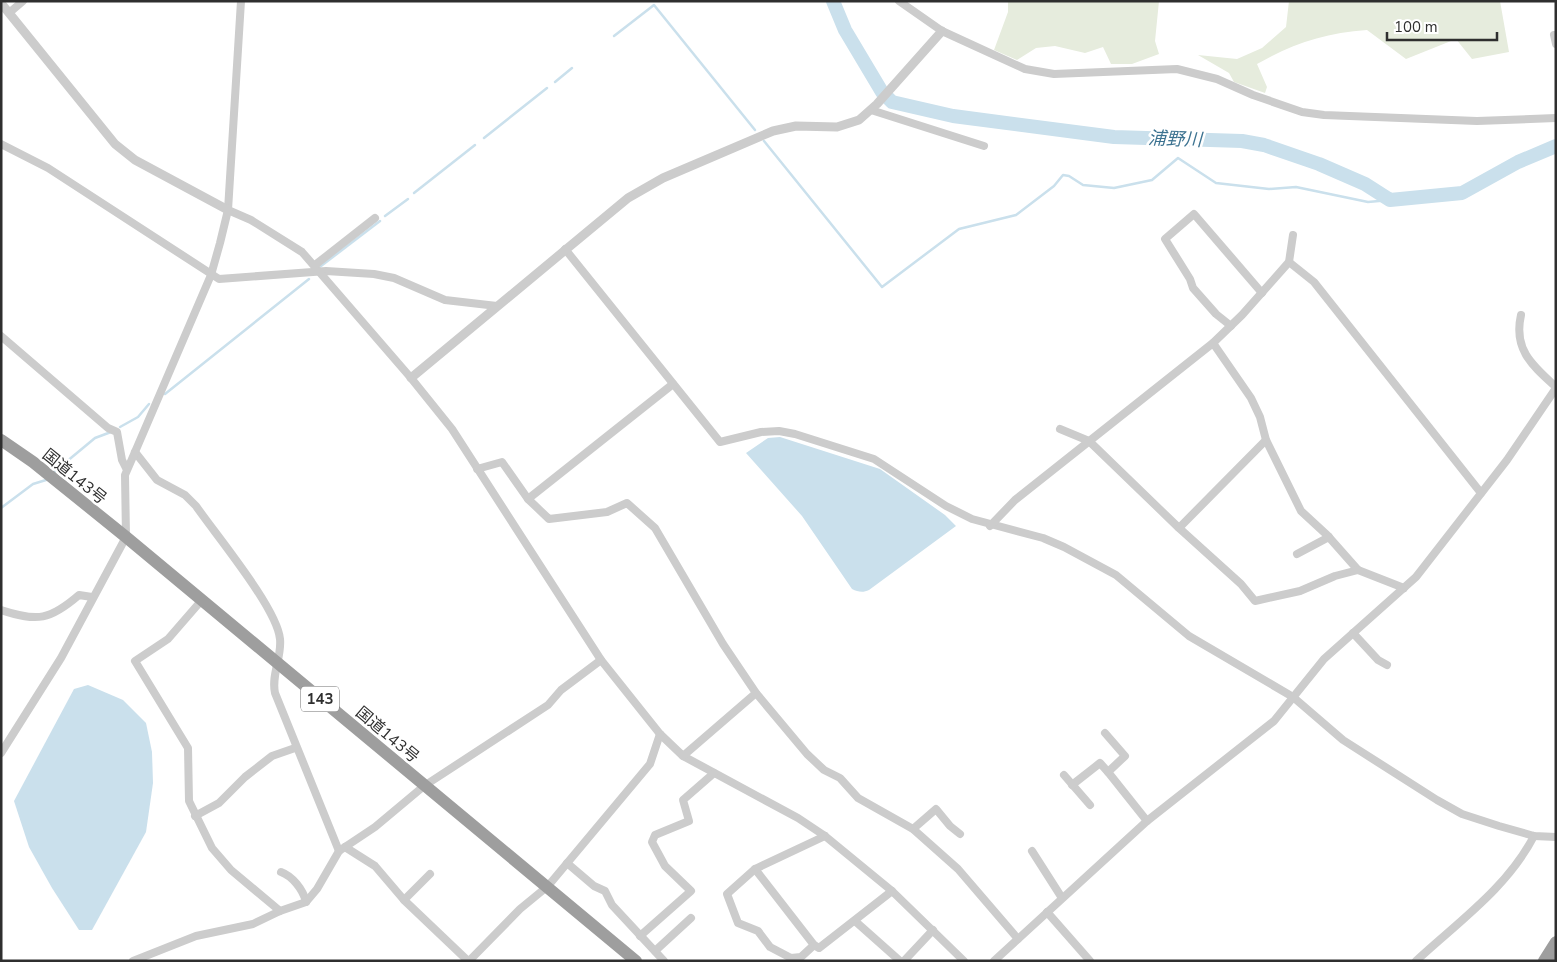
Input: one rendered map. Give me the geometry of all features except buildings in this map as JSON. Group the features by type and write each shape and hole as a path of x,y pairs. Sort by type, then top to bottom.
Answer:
{"highway":[{"name":"国道143号","path":"1,440 33,462 126,537 636,961"},
{"path":"1544,961 1556,942"}],"street":[{"path":"9,13 23,1"},
{"path":"126,468 135,452 210,275 228,210 242,1"},
{"path":"899,1 942,31 990,55 1025,69 1054,74 1178,69 1217,79 1253,95 1295,110 1324,115 1476,120 1556,118"},
{"path":"1,3 115,144 135,160 259,225 302,252 317,268 452,429 601,660 660,734 683,756 798,818 825,836 892,891 964,961"},
{"path":"410,378 615,207 663,178 772,131 796,126 828,128 843,126 858,120 874,107 922,56 942,31"},
{"path":"1554,35 1556,44"},
{"path":"874,107 984,146"},
{"path":"1,144 48,168 204,268 210,275 218,279 317,268 384,275 445,300 497,306"},
{"path":"1231,326 1216,314 1193,288 1190,279 1165,239 1194,214 1262,294"},
{"path":"317,268 375,218"},
{"path":"990,526 1015,500 1213,343 1231,326 1289,262 1293,235"},
{"path":"565,249 720,442 761,432 779,431 795,434 874,459 946,506 990,526 1043,538 1092,560 1116,575 1189,636 1293,697 1343,740 1437,800 1462,814 1534,836 1556,837"},
{"path":"1289,262 1314,282 1481,493"},
{"path":"994,961 1147,821 1274,721 1324,658 1425,569 1556,388 1530,364 1520,344 1522,315"},
{"path":"1,336 108,428 117,432 122,460 126,468 126,537 92,597 61,658 1,753"},
{"path":"1213,343 1251,398 1260,417 1266,440 1301,511 1329,537 1358,570 1404,588"},
{"path":"528,499 672,384"},
{"path":"1060,429 1089,441 1179,528 1241,584 1255,601 1300,591 1335,576 1358,570"},
{"path":"1179,528 1266,440"},
{"path":"135,452 157,480 185,496 196,506 252,584 278,630 280,641 273,684 275,693 295,748 342,849 375,866 404,900 469,961 520,910 548,886 650,764 660,734"},
{"path":"477,469 502,462 528,499 549,519 606,512 627,503 655,528 723,644 756,693 807,754 824,770 840,778 858,798 913,829 958,870 1018,939"},
{"path":"1297,554 1329,537"},
{"path":"1,610 28,618 52,615 80,595 92,597"},
{"path":"201,601 168,639 135,661 188,748 189,801 194,816 212,848 231,870 280,911"},
{"path":"1353,633 1378,660 1387,665"},
{"path":"133,961 196,936 253,924 280,911 306,902 317,890 342,849 375,827 424,786 548,705 562,690 601,660"},
{"path":"683,756 756,693"},
{"path":"1105,734 1125,756 1108,772"},
{"path":"194,816 218,803 245,777 272,756 295,748"},
{"path":"1072,785 1100,763 1147,821"},
{"path":"640,936 691,891 665,866 652,842 655,835 689,821 683,800 714,774"},
{"path":"1064,775 1090,805"},
{"path":"913,829 936,809 950,826 960,834"},
{"path":"814,945 801,957 790,958 770,948 758,931 738,923 728,894 755,869 825,836"},
{"path":"1416,960 1504,881 1524,856 1534,836"},
{"path":"1032,851 1062,898"},
{"path":"566,863 594,886 605,891 612,905 664,961"},
{"path":"755,869 814,945 819,948 892,891"},
{"path":"281,872 289,875 295,882 306,902"},
{"path":"404,900 430,874"},
{"path":"1047,912 1090,961"},
{"path":"655,951 690,918"},
{"path":"854,921 902,961 933,930"}],"green space":[{"path":"1008,1 1159,1 1155,41 1159,54 1132,64 1111,64 1103,47 1085,53 1055,46 1036,48 1017,60 994,50 1008,12"},
{"path":"1289,1 1500,1 1509,52 1472,59 1456,39 1406,59 1367,30 1352,31 1310,40 1284,50 1257,64 1267,87 1265,93 1234,82 1229,73 1198,55 1237,59 1262,48 1286,27"}],"water":[{"path":"780,437 880,469 945,515 956,526 869,590 860,592 852,589 802,516 746,453 768,438"},
{"path":"88,685 123,700 146,723 152,752 153,783 146,832 92,930 79,930 29,847 14,801 74,689"}],"waterway":[{"name":"浦野川","path":"833,1 845,30 882,92 892,102 953,116 1114,137 1242,141 1264,145 1319,164 1365,184 1390,200 1462,193 1518,162 1556,146"},
{"path":"614,36 654,5 755,130"},
{"path":"555,82 572,68"},
{"path":"484,138 547,88"},
{"path":"764,141 882,287 959,229 1016,215 1054,186 1063,175 1069,176 1083,185 1114,188 1152,180 1178,158 1216,183 1269,189 1296,187 1368,202 1390,200"},
{"path":"414,193 475,145"},
{"path":"385,216 408,199"},
{"path":"321,266 380,221"},
{"path":"165,394 309,279"},
{"path":"120,427 138,417 149,404"},
{"path":"54,472 95,438 111,432"},
{"path":"1,508 33,484 46,480"}]}
